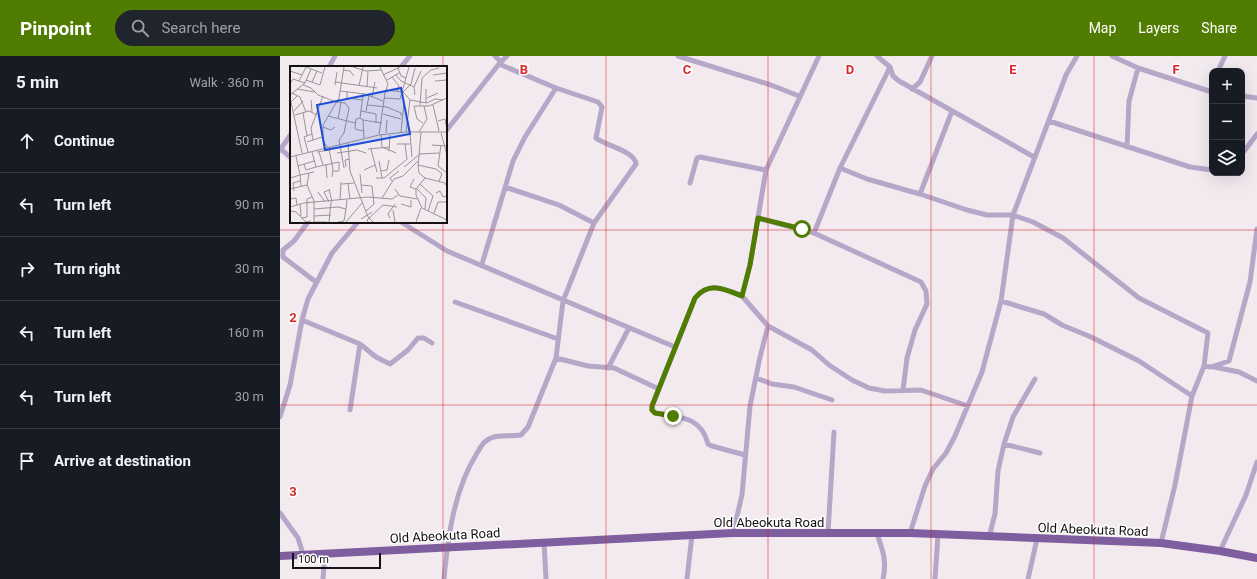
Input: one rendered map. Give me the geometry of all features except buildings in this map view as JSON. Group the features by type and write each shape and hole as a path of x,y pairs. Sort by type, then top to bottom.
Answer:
{"highway":[{"name":"Old Abeokuta Road","path":"280,556 447,546 733,533 910,533 1161,543 1220,551 1257,558"}],"street":[{"path":"330,66 335,56"},
{"path":"402,66 410,56"},
{"path":"444,579 447,546 458,495 471,463 484,441 495,436 521,435 528,427 556,358 563,301 594,223 635,168 636,161 630,154 596,138 602,107 598,102 556,88 500,63 495,56"},
{"path":"447,130 507,56"},
{"path":"678,56 771,85 799,96"},
{"path":"742,296 750,265 766,170 799,96 819,56"},
{"path":"877,56 890,67 893,76 899,81 1034,157"},
{"path":"912,89 920,82 932,56"},
{"path":"910,533 925,486 933,469 946,453 982,372 1001,301 1013,215 1066,75 1077,56"},
{"path":"1112,56 1138,68 1209,90"},
{"path":"1219,68 1225,56"},
{"path":"814,233 840,168 890,67"},
{"path":"1128,147 1129,101 1138,68"},
{"path":"920,82 920,93"},
{"path":"482,264 513,161 525,136 556,88"},
{"path":"1245,96 1257,98"},
{"path":"920,194 952,111"},
{"path":"1049,122 1083,131 1190,167 1209,170"},
{"path":"1245,150 1257,134"},
{"path":"290,136 281,149 290,157"},
{"path":"690,183 697,158 700,157 766,170"},
{"path":"840,168 867,179 920,194 967,210 987,215 1013,215 1033,222 1063,238 1139,298 1208,333 1204,366 1192,396 1175,485 1161,543"},
{"path":"505,187 559,205 594,223"},
{"path":"758,218 814,233 921,282 926,291 927,304 915,330 907,358 903,390"},
{"path":"307,223 294,241 283,250 283,257 316,282"},
{"path":"280,417 290,385 302,320 316,282 332,253 357,223"},
{"path":"403,223 447,250 482,264 563,301 675,347"},
{"path":"1211,367 1229,361 1250,282 1257,229"},
{"path":"745,455 708,444 707,436 699,424 690,420 655,413 652,410 652,406 695,298 699,292 705,289 720,287 742,296 768,326 812,350 830,366 852,380 869,388 885,391 921,390 968,406"},
{"path":"1001,301 1044,314 1062,325 1098,340 1139,361 1192,396"},
{"path":"455,302 558,339"},
{"path":"302,320 360,344 376,357 391,364 408,350 418,338 424,338 432,343"},
{"path":"733,533 742,495 750,406 768,326"},
{"path":"608,368 629,328"},
{"path":"350,410 360,344"},
{"path":"556,358 588,366 608,368 624,372 659,389"},
{"path":"1204,366 1239,372 1257,381"},
{"path":"756,378 772,384 794,387 832,400"},
{"path":"988,537 995,514 998,471 1004,444 1013,417 1035,379"},
{"path":"828,533 834,432"},
{"path":"1004,444 1040,453"},
{"path":"1220,551 1246,495 1257,462"},
{"path":"280,513 298,538 303,554"},
{"path":"877,534 886,566 883,579"},
{"path":"687,579 692,535"},
{"path":"935,579 938,535"},
{"path":"1028,579 1037,539"},
{"path":"544,542 546,579"},
{"path":"324,579 325,553"}],"route":[{"path":"673,416 655,413 652,410 652,406 695,298 699,292 705,289 720,287 742,296 750,265 758,218 802,229"}]}
